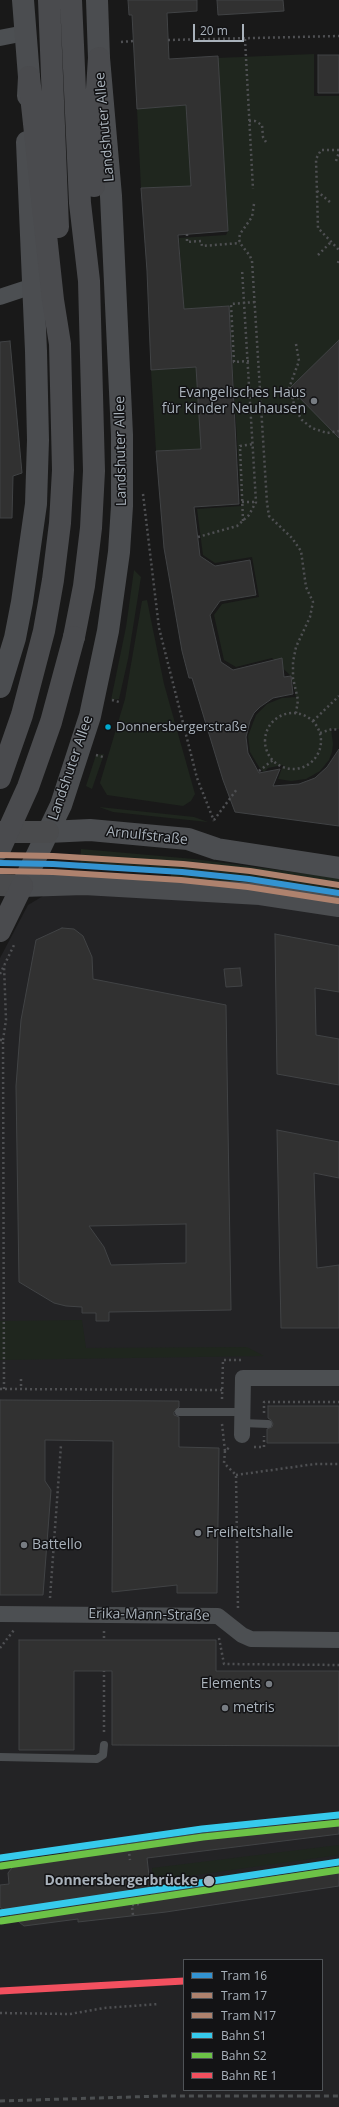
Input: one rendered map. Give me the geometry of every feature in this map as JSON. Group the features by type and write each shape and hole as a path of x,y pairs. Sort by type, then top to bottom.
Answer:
{"highway":[{"path":"0,778 22,715 44,631 53,580 61,500 63,419 60,344 61,295 49,0"},
{"name":"Landshuter Allee","path":"0,849 28,786 51,722 74,637 84,586 92,521 94,471 89,281 80,203 71,0"},
{"path":"89,281 94,209 94,135 100,58"},
{"path":"29,76 53,300 60,344"},
{"path":"0,931 22,886"}],"main road":[{"path":"0,687 15,638 22,602 36,504 38,433 27,112 29,76 23,0"},
{"name":"Landshuter Allee","path":"22,886 61,805 94,701 112,607 121,525 123,459 117,316 108,147 100,58 97,0"},
{"name":"Arnulfstraße","path":"0,832 90,830 188,839 217,849 339,868"},
{"path":"0,885 22,886 84,884 260,894 339,906"}],"street":[{"path":"0,38 25,34"},
{"path":"0,297 33,286"},
{"path":"242,1423 243,1378 339,1378"},
{"name":"Erika-Mann-Straße","path":"0,1614 218,1616 242,1635 251,1638 339,1640"}],"lane":[{"path":"179,1412 242,1423 268,1424"},
{"path":"0,1757 97,1759 103,1755 104,1745"}],"path":[{"path":"168,40 339,36"},
{"path":"245,38 253,189"},
{"path":"121,42 133,41"},
{"path":"249,121 255,121 262,125 263,137 266,142"},
{"path":"336,161 339,151 324,150 318,154 318,228 339,250"},
{"path":"317,191 331,203"},
{"path":"254,204 252,217 240,234 240,243 252,261 266,503 269,516 292,538 301,551 306,587 313,602 310,617 296,647 293,662 293,678 298,700 296,713"},
{"path":"187,234 187,242 201,241 202,246 240,243"},
{"path":"318,255 330,242"},
{"path":"338,263 339,258"},
{"path":"198,537 237,526 249,515 256,502 254,444 242,269"},
{"path":"248,361 234,362 231,304 255,302"},
{"path":"296,344 299,361 289,388 299,416 314,428 327,433 339,431"},
{"path":"292,398 299,398"},
{"path":"243,520 240,446 254,444"},
{"path":"143,494 159,628 197,778 214,821 237,789"},
{"path":"242,502 256,502"},
{"path":"313,721 339,696"},
{"path":"111,700 119,702"},
{"path":"296,713 305,715 313,721 320,733 322,742 320,751 315,760 307,766 298,769 289,769 280,766 272,760 265,747 266,732 269,725 281,715 296,713"},
{"path":"320,733 332,729 339,730"},
{"path":"259,771 272,760"},
{"path":"0,974 4,965 6,1020 2,1040 1,1316 4,1389"},
{"path":"21,1379 21,1389"},
{"path":"0,1389 243,1390"},
{"path":"49,1614 61,1445"},
{"path":"225,1451 224,1463 236,1475 238,1613 242,1635"},
{"path":"236,1475 314,1464 339,1464"},
{"path":"0,1648 15,1628"},
{"path":"97,1629 112,1629"},
{"path":"218,1631 224,1664 339,1665"},
{"path":"104,1671 104,1745"},
{"path":"128,1844 131,1851 130,1860"},
{"path":"131,1898 133,1915"},
{"path":"132,1905 139,1904"},
{"path":"0,2013 70,2014 104,2008 159,2004"}],"shaded area":[{"path":"314,54 314,96 339,96 339,729 331,729 333,744 332,752 329,760 320,771 306,779 291,781 278,779 283,765 268,768 264,772 259,767 250,752 248,736 256,715 267,704 282,698 296,697 291,676 272,658 236,667 224,660 214,615 222,604 259,597 252,557 215,563 203,555 197,509 241,506 229,306 184,309 179,238 226,235 228,231 217,58"},
{"path":"186,105 191,186 141,188 137,109"},
{"path":"196,367 201,449 156,451 151,370"},
{"path":"134,570 141,577 128,659 119,699 111,700 126,627"},
{"path":"147,600 164,684 195,794 191,801 183,806 107,795 100,783 125,699 142,601"},
{"path":"104,754 92,789 86,786 96,755"},
{"path":"99,807 194,817 208,822 113,812"},
{"path":"81,849 194,859 339,878 339,899 171,882 171,874 80,868"},
{"path":"48,893 234,900 339,915 339,2107 0,2107 0,958 28,905"},
{"path":"82,1320 86,1348 247,1347 264,1356 0,1360 0,1321"},
{"path":"339,1845 339,1855 153,1881 152,1868"}],"building":[{"path":"128,0 197,0 197,11 167,13 169,59 218,56 228,231 178,235 184,309 229,306 239,504 194,507 200,556 215,566 250,560 256,595 220,601 210,615 221,662 233,670 282,658 284,677 291,676 293,694 273,698 254,713 250,721 246,737 248,753 259,773 280,769 273,786 299,784 315,778 327,767 339,749 339,826 235,812 223,780 192,678 189,678 182,651 164,548 156,451 201,449 196,367 151,370 147,271 141,188 191,186 186,105 137,109 132,15 129,15"},
{"path":"217,0 283,0 284,11 218,15"},
{"path":"318,55 339,55 339,93 318,93"},
{"path":"339,340 339,438 290,388"},
{"path":"10,341 22,473 13,476 12,518 0,518 0,342"},
{"path":"62,928 74,929 83,936 92,957 93,979 226,1005 231,1310 109,1312 109,1321 96,1321 96,1313 82,1313 82,1307 66,1306 54,1303 19,1282 16,1086 21,1020 36,940","holes":["186,1224 186,1263 111,1265 104,1247 89,1226"]},
{"path":"275,934 339,946 339,992 315,988 316,1035 339,1039 339,1085 277,1074"},
{"path":"240,968 242,986 226,987 224,969"},
{"path":"277,1130 339,1142 339,1178 314,1173 317,1268 339,1265 339,1328 281,1328"},
{"path":"0,1400 179,1401 179,1407 174,1412 174,1415 179,1417 179,1447 219,1448 217,1593 177,1593 177,1585 112,1592 113,1441 45,1440 45,1481 51,1490 43,1595 0,1595"},
{"path":"268,1406 339,1406 339,1443 267,1443 267,1429 272,1427 273,1424 268,1418"},
{"name":"metris","path":"19,1640 216,1640 216,1671 339,1671 339,1746 112,1745 112,1671 74,1671 74,1750 19,1750"},
{"path":"339,1820 339,1834 147,1858 151,1894 339,1867 339,1886 166,1912 78,1922 78,1919 24,1926 0,1907 0,1885 9,1884 8,1873 18,1860 69,1854 69,1852 211,1832"}],"railway":[{"path":"0,2101 163,2096 339,2096"}],"tram line":[{"name":"N17","path":"0,855 53,856 183,864 250,871 339,885"},
{"name":"16","path":"0,863 53,864 182,872 249,879 339,893"},
{"name":"17","path":"0,871 53,872 181,880 248,887 338,901"}],"rail line":[{"name":"S1","path":"0,1858 202,1829 339,1815"},
{"name":"S2","path":"1,1866 203,1837 339,1823"},
{"name":"S1","path":"0,1913 339,1862"},
{"name":"S2","path":"1,1921 339,1870"}],"transit line":[{"path":"0,1991 183,1981"}],"place":[{"name":"Evangelisches Haus für Kinder Neuhausen","path":"314,401"},
{"name":"Donnersbergerstraße","path":"108,727"},
{"name":"Freiheitshalle","path":"198,1533"},
{"name":"Battello","path":"24,1545"},
{"name":"Elements","path":"269,1684"},
{"name":"metris","path":"225,1708"},
{"name":"Donnersbergerbrücke","path":"209,1881"}]}
